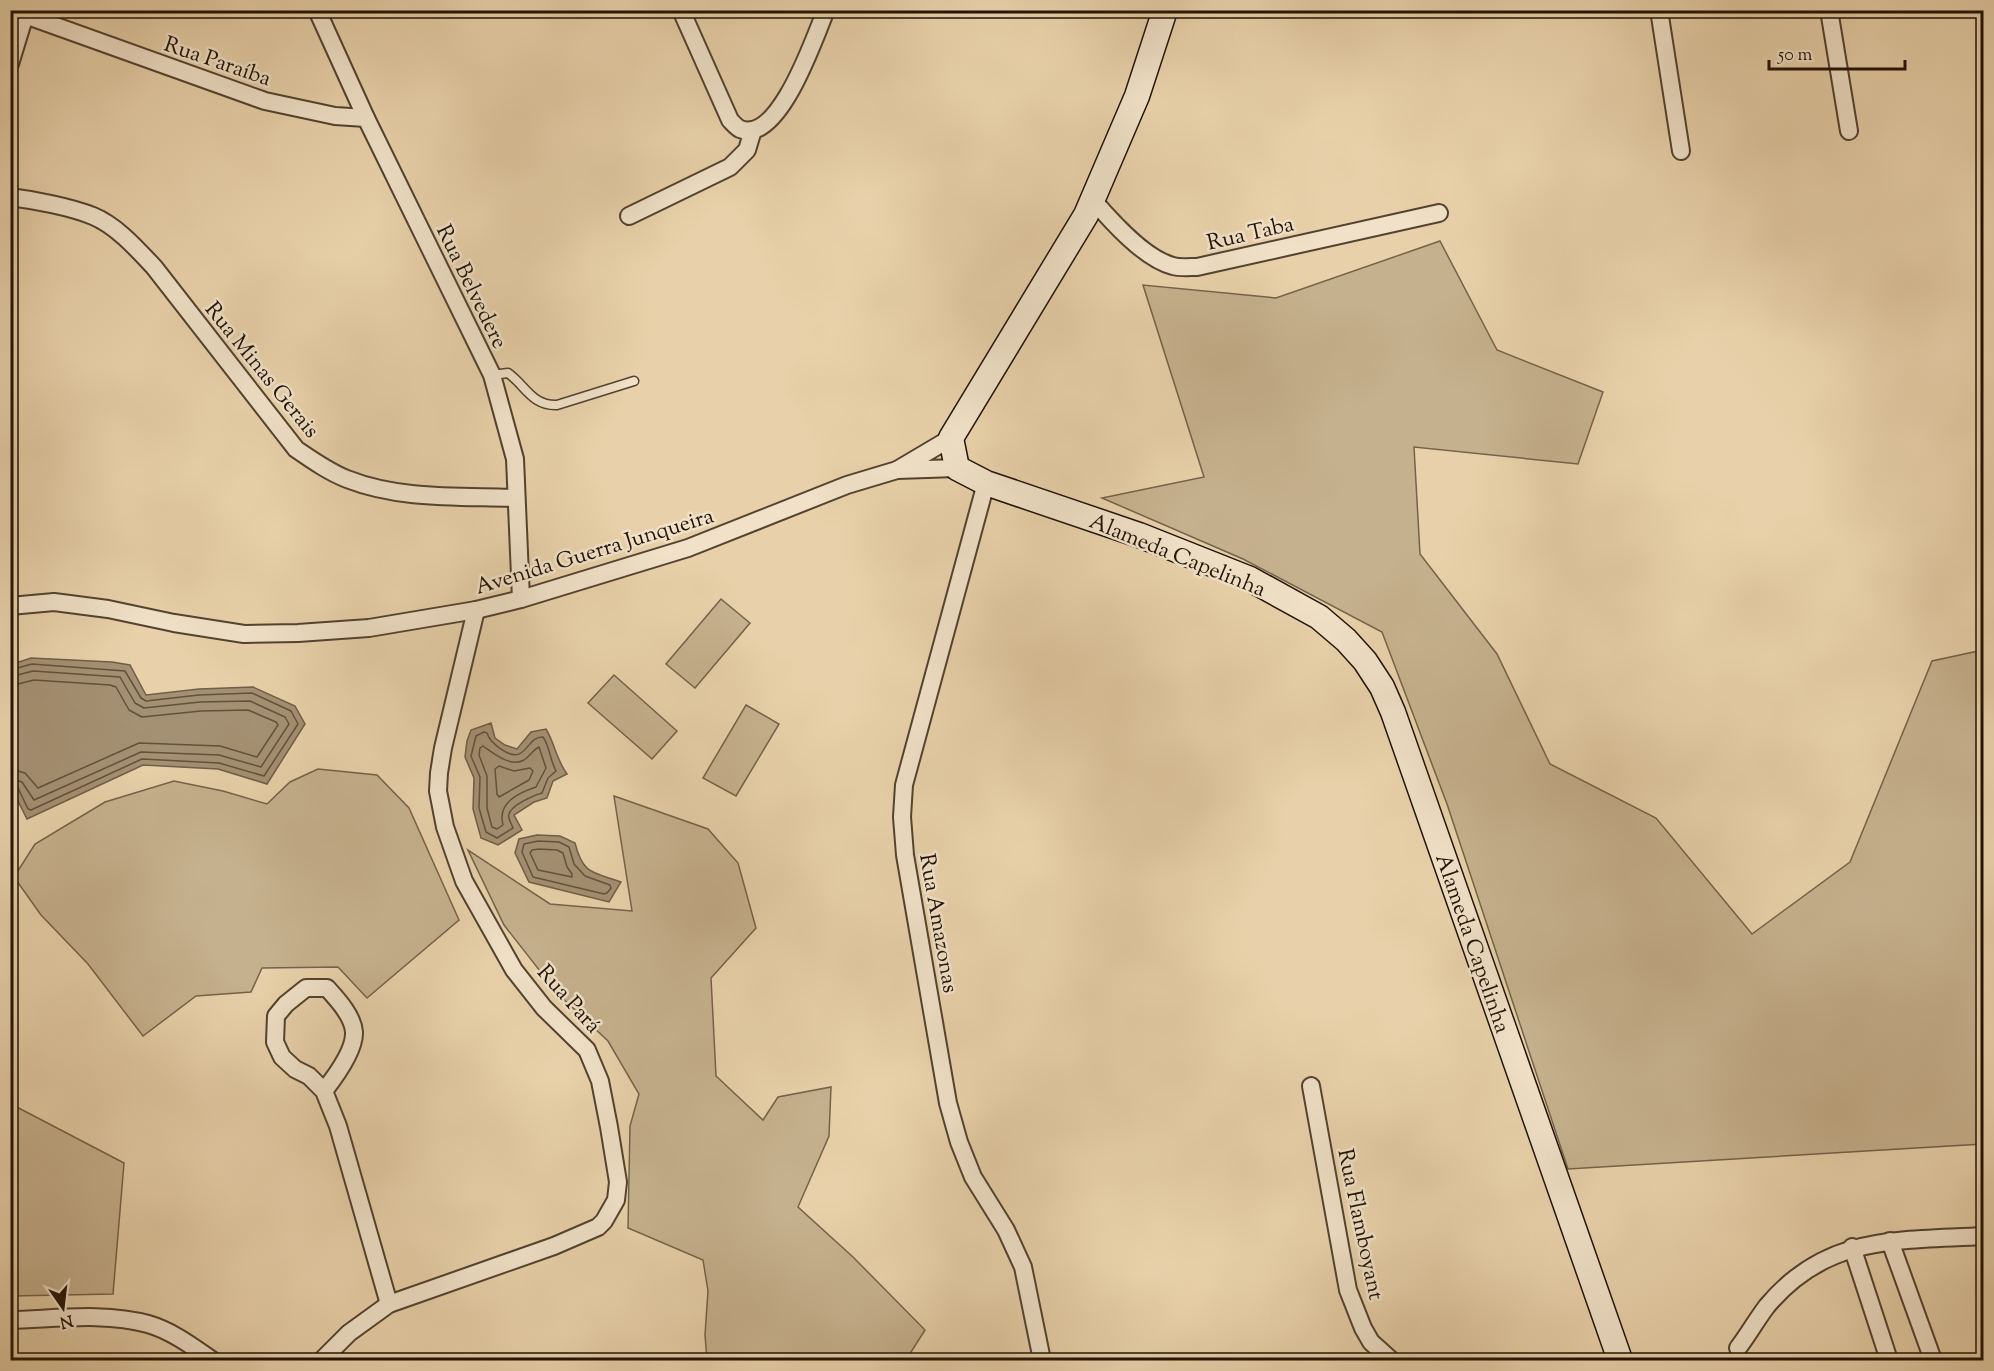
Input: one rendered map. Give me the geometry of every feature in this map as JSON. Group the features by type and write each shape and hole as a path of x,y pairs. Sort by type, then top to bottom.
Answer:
{"street":[{"name":"Rua Belvedere","path":"317,10 366,118 492,375 515,459 521,599"},
{"path":"681,10 730,120 739,129 753,130 766,123 792,91 826,10"},
{"path":"957,468 951,438 998,363 1093,200 1137,96 1165,10"},
{"path":"1659,10 1680,151"},
{"path":"1829,10 1849,131"},
{"name":"Rua Paraíba","path":"25,13 265,101 335,116 366,118"},
{"path":"10,64 25,13"},
{"path":"629,216 730,167 747,150 753,130"},
{"name":"Rua Minas Gerais","path":"10,197 34,200 93,216 133,246 154,267 296,449 324,467 348,479 385,490 428,495 516,498"},
{"name":"Rua Taba","path":"1093,200 1116,227 1153,256 1174,267 1197,267 1439,213"},
{"name":"Avenida Guerra Junqueira","path":"10,606 54,602 108,609 174,623 244,634 369,628 476,610 521,599 688,548 847,485 897,470 951,438"},
{"name":"Avenida Guerra Junqueira","path":"897,470 957,468"},
{"name":"Alameda Capelinha","path":"957,468 986,483 1139,535 1250,579 1319,617 1346,640 1365,661 1382,687 1393,712 1620,1360"},
{"name":"Rua Amazonas","path":"986,483 904,785 902,817 905,855 948,1103 959,1142 974,1177 1006,1230 1023,1267 1042,1360"},
{"name":"Rua Pará","path":"322,1360 349,1333 389,1304 554,1246 598,1227 616,1200 618,1182 609,1127 600,1081 587,1050 544,1008 514,970 464,881 445,827 438,791 442,748 476,610"},
{"path":"324,1091 339,1073 354,1032 345,1009 327,988 306,988 286,1004 276,1016 275,1042 282,1057 324,1091 338,1126 389,1304"},
{"name":"Rua Flamboyant","path":"1311,1086 1348,1290 1367,1335 1390,1360"},
{"path":"1738,1348 1767,1306 1791,1283 1817,1263 1852,1247 1890,1241 1983,1236"},
{"path":"1890,1241 1933,1360"},
{"path":"1852,1247 1889,1360"},
{"path":"10,1320 100,1318 127,1320 150,1325 183,1340 212,1360"}],"lane":[{"path":"492,375 508,373 531,396 546,405 557,405 634,381"}],"shaded area":[{"path":"1440,241 1497,350 1603,392 1578,464 1414,447 1420,554 1497,654 1550,764 1656,818 1752,934 1850,862 1932,661 1983,650 1983,1144 1568,1169 1447,804 1382,632 1243,559 1102,498 1204,477 1143,285 1276,298"},
{"path":"721,599 750,623 695,688 666,664"},
{"path":"614,675 677,731 652,759 588,703"},
{"path":"746,705 779,724 736,796 703,778"},
{"path":"318,769 377,775 409,808 459,920 367,998 338,967 262,968 251,992 196,996 143,1036 88,964 41,915 14,877 35,844 105,802 174,781 223,791 267,804 290,782"},
{"path":"614,796 708,829 738,863 756,928 711,978 716,1076 763,1120 778,1097 831,1087 829,1136 798,1207 853,1257 925,1330 906,1360 707,1360 705,1335 708,1291 703,1260 628,1228 630,1126 639,1094 608,1041 558,994 504,925 468,850 550,904 632,911"},
{"path":"11,1104 124,1163 113,1294 11,1296"}],"water":[{"path":"31,658 130,665 146,695 199,689 253,687 295,706 305,724 267,784 218,769 143,765 27,819 11,787 10,665"},
{"path":"491,723 495,738 517,749 531,732 546,729 567,774 553,781 547,798 534,802 514,815 522,830 498,845 481,838 473,809 474,778 465,757 471,730"},
{"path":"537,835 560,836 575,843 582,861 590,871 621,882 609,902 529,882 515,853 519,839"}]}
